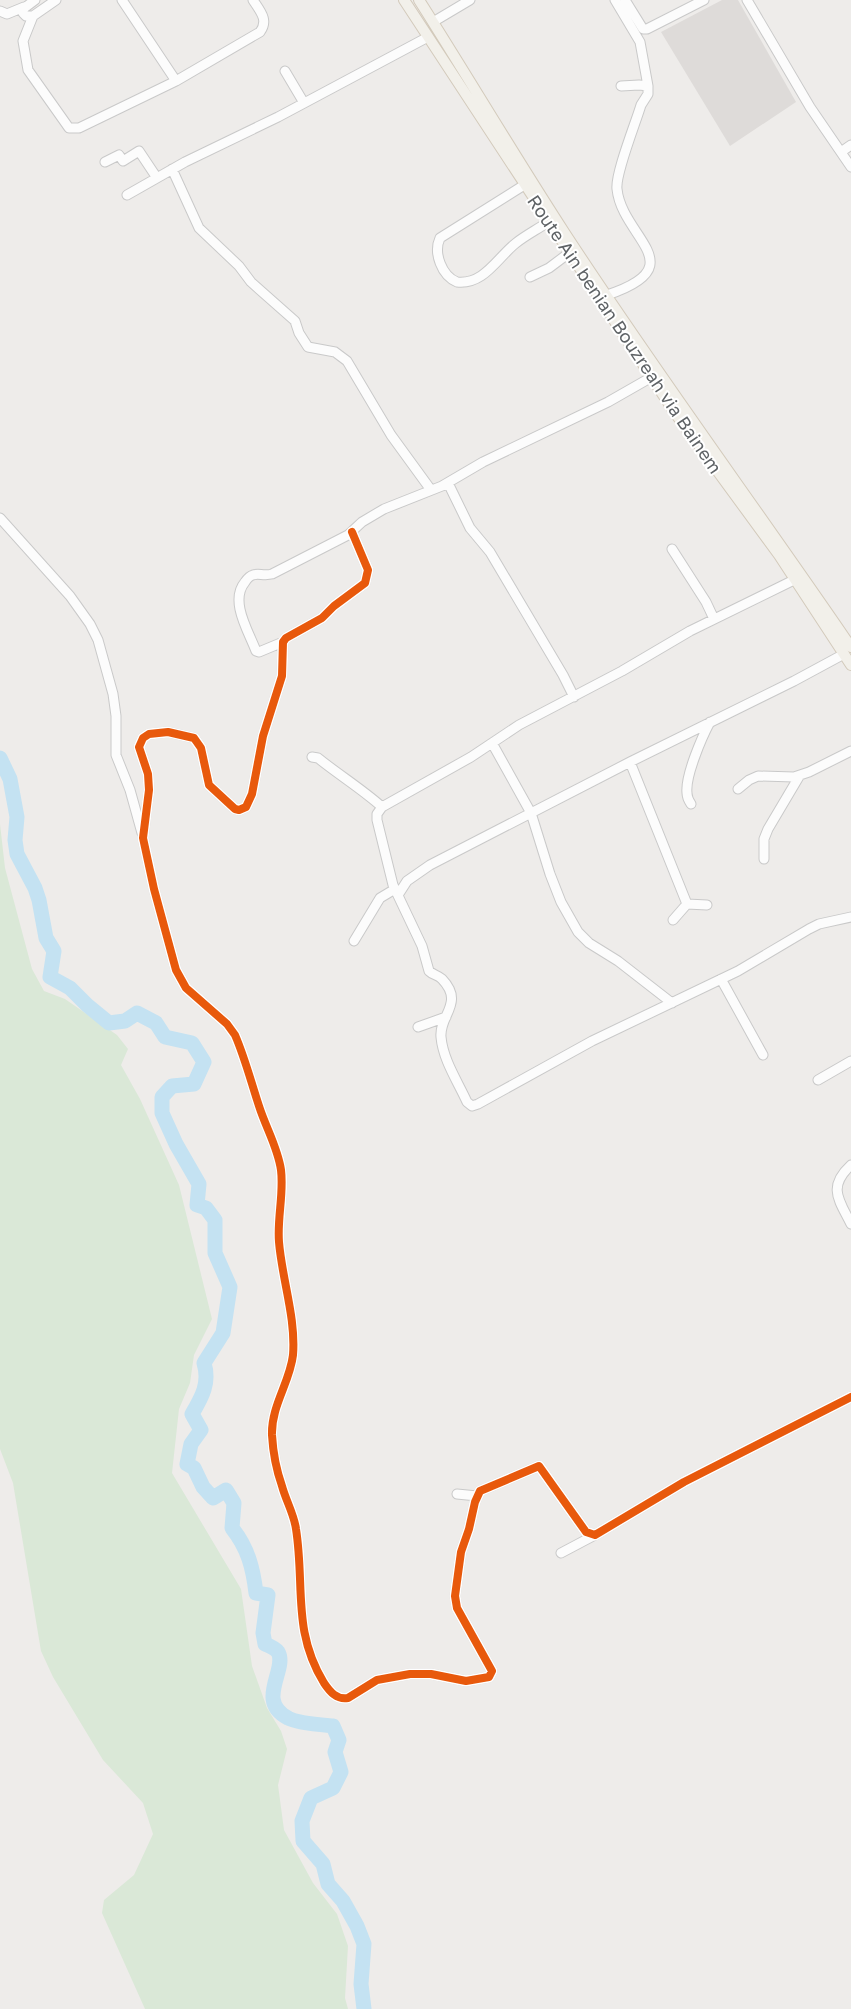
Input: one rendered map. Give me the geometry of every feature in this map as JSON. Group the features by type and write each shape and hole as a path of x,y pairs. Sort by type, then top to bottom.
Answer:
{"main road":[{"name":"Route Ain benian Bouzreah via Bainem","path":"404,0 607,295 703,452 848,650"},
{"name":"Route Ain benian Bouzreah via Bainem","path":"419,0 528,182 548,222 655,376 702,436 776,538 848,650 851,665"}],"street":[{"path":"0,11 7,14 35,0"},
{"path":"24,7 23,11 28,17 56,0"},
{"path":"122,0 176,81"},
{"path":"32,16 23,41 28,70 69,128 80,128 176,81 260,32 264,21 253,0"},
{"path":"432,22 470,0"},
{"path":"607,295 635,283 648,270 651,264 648,252 623,210 617,188 641,105 648,94 648,86 640,42 614,0"},
{"path":"625,0 643,29 640,42"},
{"path":"643,29 647,29 704,0"},
{"path":"747,0 810,107 851,168"},
{"path":"128,195 172,169 304,103 428,37"},
{"path":"285,72 304,103"},
{"path":"620,86 639,84 648,86"},
{"path":"841,152 851,145"},
{"path":"105,162 118,155 123,161 139,152 157,178"},
{"path":"172,169 199,228 239,266 251,282 295,321 299,334 308,347 335,352 347,360 390,434 431,490"},
{"path":"528,182 445,233 440,238 438,254 444,272 457,282 475,280 495,266 516,243 548,222"},
{"path":"530,277 549,268 569,253"},
{"path":"352,532 368,570 365,582 322,618 286,638 283,642 259,652 256,651 239,604 240,589 250,576 255,574 264,576 272,574 352,532 362,522 384,509 448,483 483,462 608,402 655,376"},
{"path":"448,483 470,528 485,544 564,675 574,697"},
{"path":"0,518 70,596 90,624 98,640 113,694 116,716 116,755 130,790 154,889 179,978 186,988 227,1024 235,1035 280,1163 282,1186 279,1241 287,1285 293,1354 273,1422 273,1450 276,1466 293,1515 301,1569 301,1616 307,1645 319,1674 336,1697 343,1699 348,1698 377,1680 410,1674 431,1674 466,1681 489,1677 492,1672 459,1614 455,1596 461,1552 480,1491 539,1466 586,1532 595,1535"},
{"path":"672,549 714,619"},
{"path":"796,579 680,636 574,697 518,725 471,757 382,807 377,814 377,820 397,892 422,946 429,971 442,979 450,995 452,1004 442,1027 444,1051 468,1102 472,1106 592,1041 738,971 819,924 851,917"},
{"path":"143,838 149,790 148,774 139,748 141,740 149,734 168,732 194,738 201,748 209,785 235,810 246,807 252,794 263,736 282,676 283,642"},
{"path":"354,941 380,898 397,892 415,875 630,762 794,681 848,650"},
{"path":"691,804 687,794 688,783 700,740 711,722"},
{"path":"492,743 531,813 561,902 578,932 589,943 618,962 672,1003"},
{"path":"738,789 749,780 758,776 800,775 851,751"},
{"path":"312,757 318,758 350,783 361,788 382,807"},
{"path":"630,762 688,904"},
{"path":"764,859 764,839 768,829 800,775"},
{"path":"673,920 688,904 707,905"},
{"path":"721,979 763,1055"},
{"path":"418,1027 446,1017"},
{"path":"818,1080 851,1062"},
{"path":"851,1165 840,1177 836,1190 851,1224"},
{"path":"561,1553 684,1482 851,1397"},
{"path":"457,1494 477,1496"}],"shaded area":[{"path":"722,0 738,0 796,102 730,146 661,32"}],"green space":[{"path":"0,824 5,868 32,969 44,991 65,999 117,1035 128,1049 121,1065 140,1099 179,1185 212,1319 194,1355 190,1383 179,1409 172,1473 241,1589 252,1666 267,1708 281,1731 287,1749 278,1785 284,1830 313,1883 337,1914 348,1946 345,1998 348,2009 145,2009 102,1913 104,1900 134,1875 153,1834 143,1803 103,1760 53,1677 41,1651 13,1483 0,1449"}],"waterway":[{"path":"0,758 10,779 17,817 15,840 17,854 35,888 46,938 54,951 50,977 70,988 109,1023 125,1021 137,1013 156,1023 165,1037 192,1043 204,1062 194,1084 172,1086 162,1097 162,1113 176,1144 199,1184 197,1205 206,1208 215,1220 215,1253 230,1287 223,1333 204,1363 206,1370 204,1390 192,1414 201,1430 191,1444 187,1464 194,1468 203,1487 213,1498 226,1490 234,1503 232,1528 242,1543 249,1559 256,1593 268,1595 263,1633 265,1644 277,1651 280,1659 274,1685 274,1703 279,1711 292,1720 333,1726 339,1740 335,1752 341,1772 333,1788 311,1798 302,1821 303,1841 323,1864 328,1884 343,1901 357,1926 364,1944 361,1984 364,2009"}],"cycle path":[{"path":"352,532 368,570 365,583 334,606 322,618 286,638 283,642 282,676 263,736 252,794 246,807 239,810 235,809 209,785 201,748 194,738 168,732 149,734 143,738 139,747 148,774 149,790 143,838 154,889 176,970 186,988 227,1024 235,1035 275,1146 281,1170 279,1242 291,1313 293,1355 274,1414 272,1441 278,1473 296,1529 301,1608 307,1645 324,1683 334,1695 340,1698 348,1698 377,1680 410,1674 431,1674 466,1681 489,1677 492,1671 457,1608 455,1596 461,1552 469,1529 475,1502 480,1491 539,1466 586,1532 595,1535 684,1482 851,1397"}]}
